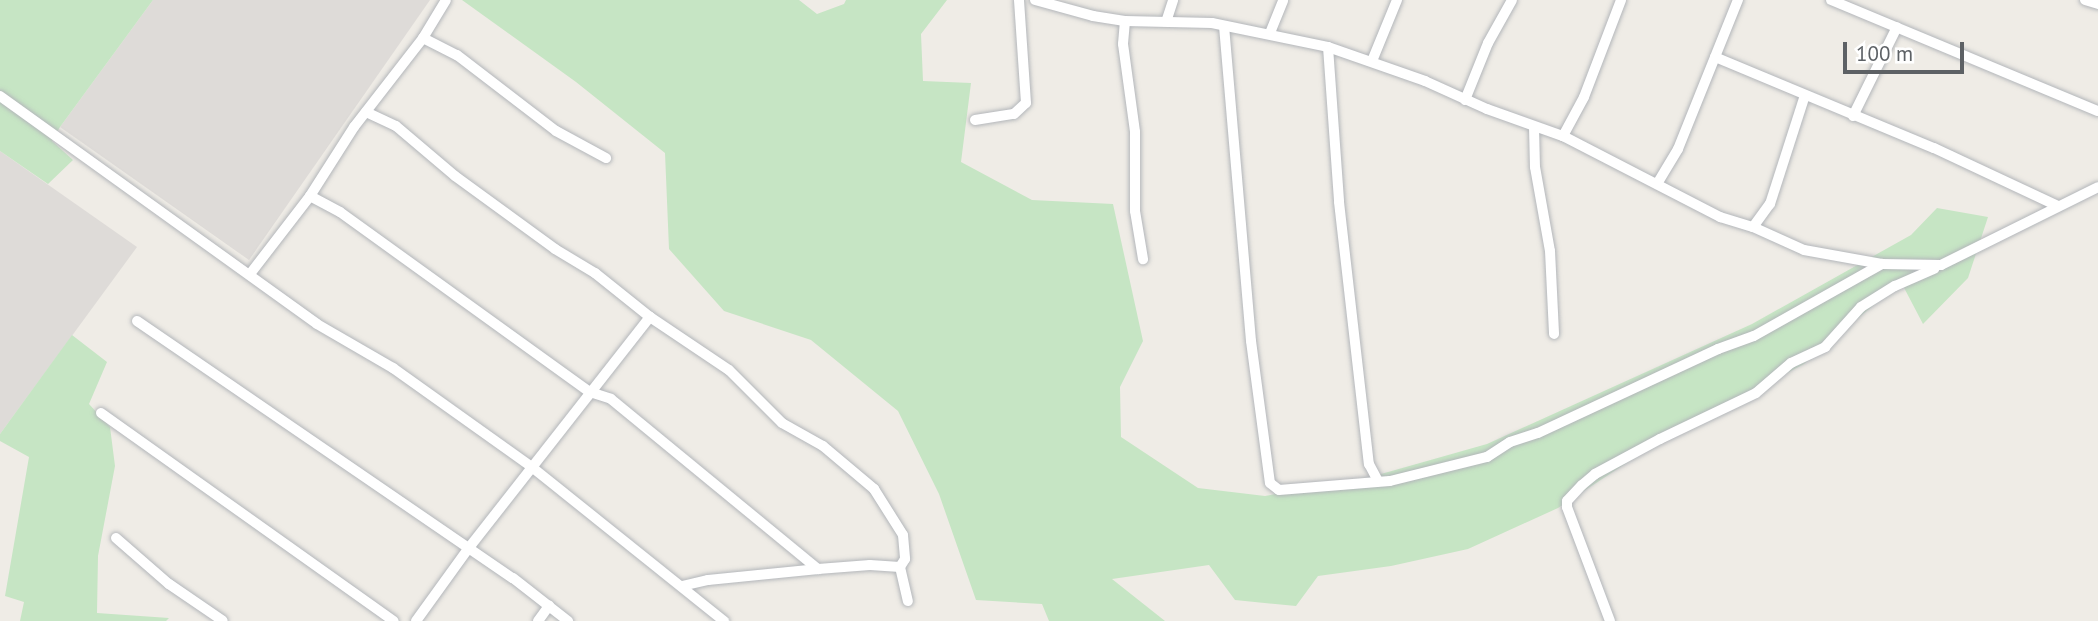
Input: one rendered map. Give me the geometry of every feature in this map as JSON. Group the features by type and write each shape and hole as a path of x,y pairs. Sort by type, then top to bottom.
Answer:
{"street":[{"path":"250,274 310,196 446,0"},
{"path":"975,120 1014,114 1026,103 1019,0"},
{"path":"1035,0 1093,16 1125,21 1167,19 1224,26 1270,33 1328,47 1425,80 1465,100 1563,136 1720,217 1753,227 1804,250 1867,266 1941,265"},
{"path":"1167,19 1173,0"},
{"path":"1270,33 1283,0"},
{"path":"1372,61 1397,0"},
{"path":"1465,100 1488,43 1512,0"},
{"path":"1563,136 1584,97 1621,0"},
{"path":"1657,184 1678,149 1700,88 1716,57 1738,0"},
{"path":"2085,0 2098,4"},
{"path":"1836,1 2098,111"},
{"path":"1125,21 1123,44 1135,132 1135,211 1143,259"},
{"path":"1224,26 1251,341 1269,482 1288,491 1426,475 1487,457 1510,442 1538,433 1718,349 1754,336 1867,266"},
{"path":"1853,116 1897,27"},
{"path":"422,38 457,55 555,131 606,158"},
{"path":"1328,47 1339,202 1369,464 1378,481"},
{"path":"1716,57 1934,148 2058,206"},
{"path":"1753,227 1770,204 1805,95"},
{"path":"0,96 317,324 393,368 533,468 724,621"},
{"path":"366,112 396,125 455,176 555,249 595,273 650,317 729,370 782,423 822,446 874,489 903,535 905,559 900,567 908,601"},
{"path":"1534,127 1535,167 1550,251 1554,334"},
{"path":"1610,621 1567,507 1567,501 1582,485 1595,474 1660,439 1756,393 1791,363 1825,347 1861,307 1895,286 2098,187"},
{"path":"310,196 340,212 590,392 611,399 646,429 673,446 818,569"},
{"path":"416,621 468,549 650,317"},
{"path":"137,321 195,358 568,621"},
{"path":"101,413 394,621"},
{"path":"116,538 169,584 223,621"},
{"path":"682,586 708,580 818,569 870,565 900,567"},
{"path":"538,621 549,606"}],"shaded area":[{"path":"153,0 430,0 249,260 60,127"},
{"path":"0,151 137,247 0,434"}],"green space":[{"path":"0,0 153,0 52,141 73,160 48,184 0,151"},
{"path":"462,0 799,0 817,14 844,4 846,0 947,0 921,34 923,81 971,83 961,162 1032,200 1113,204 1143,341 1120,387 1121,437 1198,488 1265,496 1367,478 1487,444 1752,324 1911,235 1937,208 1988,217 1968,278 1923,324 1901,282 1804,364 1663,439 1558,508 1468,549 1391,566 1318,576 1296,606 1235,600 1209,565 1112,579 1165,621 1049,621 1042,604 976,600 939,494 898,411 811,340 724,311 669,249 665,153 576,82"},
{"path":"72,335 107,362 89,404 110,427 115,466 98,556 97,613 169,618 166,621 20,621 24,602 5,596 29,457 0,441 0,434"}]}
